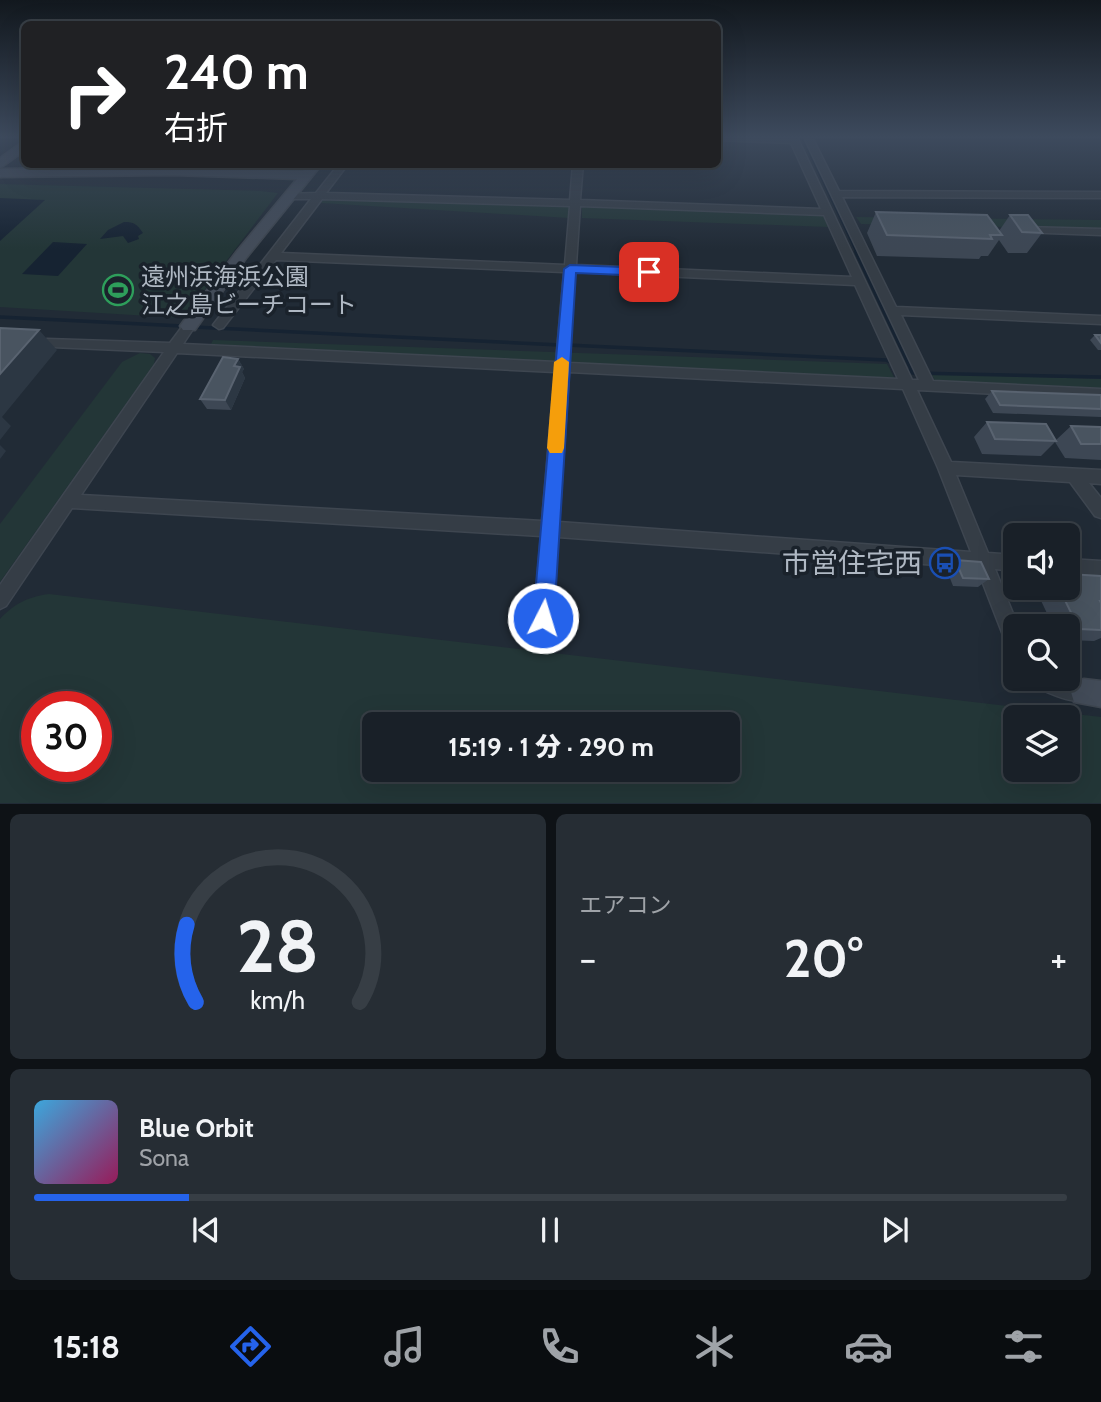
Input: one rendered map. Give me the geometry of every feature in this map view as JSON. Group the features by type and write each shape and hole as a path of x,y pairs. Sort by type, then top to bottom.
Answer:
{"street":[{"path":"0,600 174,345 308,175"},
{"path":"219,325 336,175"},
{"path":"550,627 543,618 577,175"},
{"path":"810,175 946,468 1005,614"},
{"path":"826,175 928,385"},
{"path":"836,194 1101,195"},
{"path":"292,196 576,202 827,212"},
{"path":"834,227 866,227"},
{"path":"1018,230 1101,232"},
{"path":"274,256 859,281"},
{"path":"893,311 1101,320"},
{"path":"52,342 174,345 1101,394"},
{"path":"946,468 1101,477"},
{"path":"1075,476 1101,511"},
{"path":"69,500 551,529 1003,562"},
{"path":"1080,568 1101,569"}],"shaded area":[{"path":"0,184 278,193 183,318 0,307"},
{"path":"323,200 434,200 571,206 569,218 321,203"},
{"path":"582,206 823,215 828,227 582,218"},
{"path":"856,217 1101,220 1101,229 861,224"},
{"path":"213,340 887,364 895,379 211,344"},
{"path":"140,353 150,354 155,358 154,364 0,582 0,524 122,362"},
{"path":"931,374 1101,379 1101,389 936,382"},
{"path":"49,594 1003,706 1003,782 1080,782 1080,715 1101,717 1101,803 0,803 0,619 28,599"}],"water":[{"path":"0,198 45,200 0,241"},
{"path":"124,222 139,227 143,233 138,236 139,239 128,243 123,236 100,239 108,230"},
{"path":"53,242 87,244 58,276 22,274"}],"building":[{"path":"876,212 987,215 1002,235 990,235 992,239 887,235"},
{"path":"1010,215 1028,215 1042,233 1022,232"},
{"path":"0,328 39,330 0,374"},
{"path":"223,357 238,359 234,366 240,367 225,400 200,399"},
{"path":"992,391 1101,395 1101,409 1000,405"},
{"path":"987,422 1046,424 1056,441 995,439"},
{"path":"1071,426 1101,427 1101,444 1081,444"},
{"path":"955,560 981,562 989,579 963,578"},
{"path":"1080,575 1101,576 1101,630 1080,629 1080,614 1072,614 1065,600 1080,600"}],"waterway":[{"path":"820,175 857,253"},
{"path":"856,252 912,371"},
{"path":"0,317 182,326"},
{"path":"193,327 560,345"},
{"path":"567,345 886,360 894,364"},
{"path":"905,369 913,373 1101,377"}],"slow traffic":[{"path":"556,448 562,362"}],"place":[{"name":"遠州浜海浜公園 江之島ビーチコート","path":"118,290"},
{"name":"市営住宅西","path":"945,563"}],"route":[{"path":"543,618 570,269 649,272"}]}
